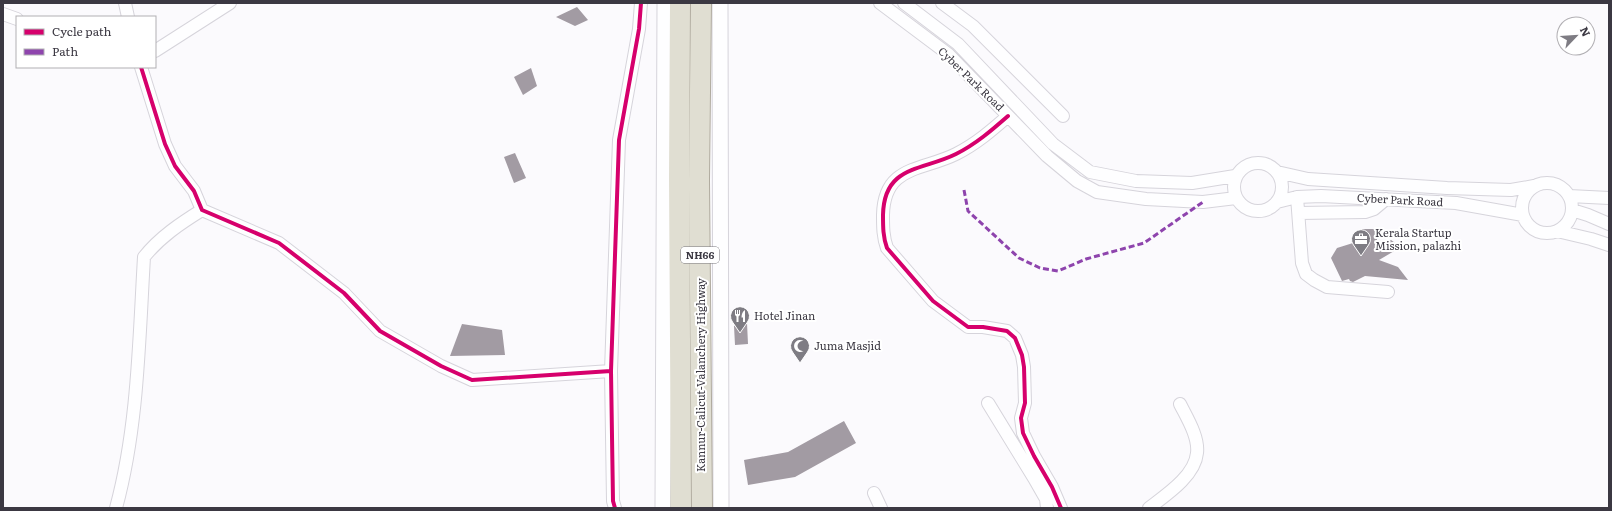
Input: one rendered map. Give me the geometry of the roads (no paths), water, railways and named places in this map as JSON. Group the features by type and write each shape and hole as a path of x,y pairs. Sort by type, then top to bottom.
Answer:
{"highway":[{"name":"NH66","path":"680,3 678,184 681,508"},
{"name":"Kannur-Calicut-Valanchery Highway","path":"701,3 699,180 702,508"}],"street":[{"path":"125,3 128,16"},
{"path":"156,50 230,3"},
{"path":"615,508 613,501 612,371 619,140 639,29 641,3"},
{"path":"663,508 665,3"},
{"path":"720,3 720,508"},
{"name":"Cyber Park Road","path":"880,3 948,54 1047,156 1077,182 1097,192 1146,199 1203,202 1236,198"},
{"path":"904,3 958,44 1053,144 1090,172 1136,181 1192,182 1235,176"},
{"path":"942,3 974,26 1063,116"},
{"path":"3,14 16,19"},
{"path":"141,69 165,144 176,166 194,191 202,210 279,243 344,292 380,331 441,366 472,380 612,371"},
{"path":"1008,116 985,136 955,155 904,174 889,186 884,200 883,237 887,248 933,301 968,327 983,327 1007,331 1015,338 1022,355 1024,367 1025,403 1021,418 1023,433 1052,487 1060,508"},
{"path":"1256,162 1264,163 1271,166 1281,179 1281,195 1277,202 1268,209 1256,212 1248,210 1241,205 1236,198 1234,191 1235,176 1248,164 1256,162"},
{"path":"1277,172 1308,179 1447,188 1511,190 1542,183 1550,183 1558,185 1569,196 1572,210 1569,220 1564,227 1549,233 1540,232 1533,229 1527,223 1523,215 1522,207 1524,199 1534,186"},
{"name":"Cyber Park Road","path":"1277,202 1298,197 1321,196 1456,203 1523,215"},
{"path":"1569,196 1609,198"},
{"path":"1298,197 1302,263 1306,274 1327,287 1388,292"},
{"path":"1299,213 1365,212 1374,209 1386,200"},
{"path":"116,508 125,477 134,409 138,370 144,257 163,237 202,210"},
{"path":"1572,210 1588,214 1609,224"},
{"path":"1557,231 1592,239 1609,245"},
{"path":"988,403 1046,499 1047,508"},
{"path":"1149,508 1179,485 1193,467 1197,454 1195,439 1180,404"},
{"path":"1020,455 1030,448"},
{"path":"874,493 880,508"}],"place":[{"name":"Kerala Startup Mission, palazhi","path":"1361,256"},
{"name":"Hotel Jinan","path":"740,333"},
{"name":"Juma Masjid","path":"800,363"}]}
